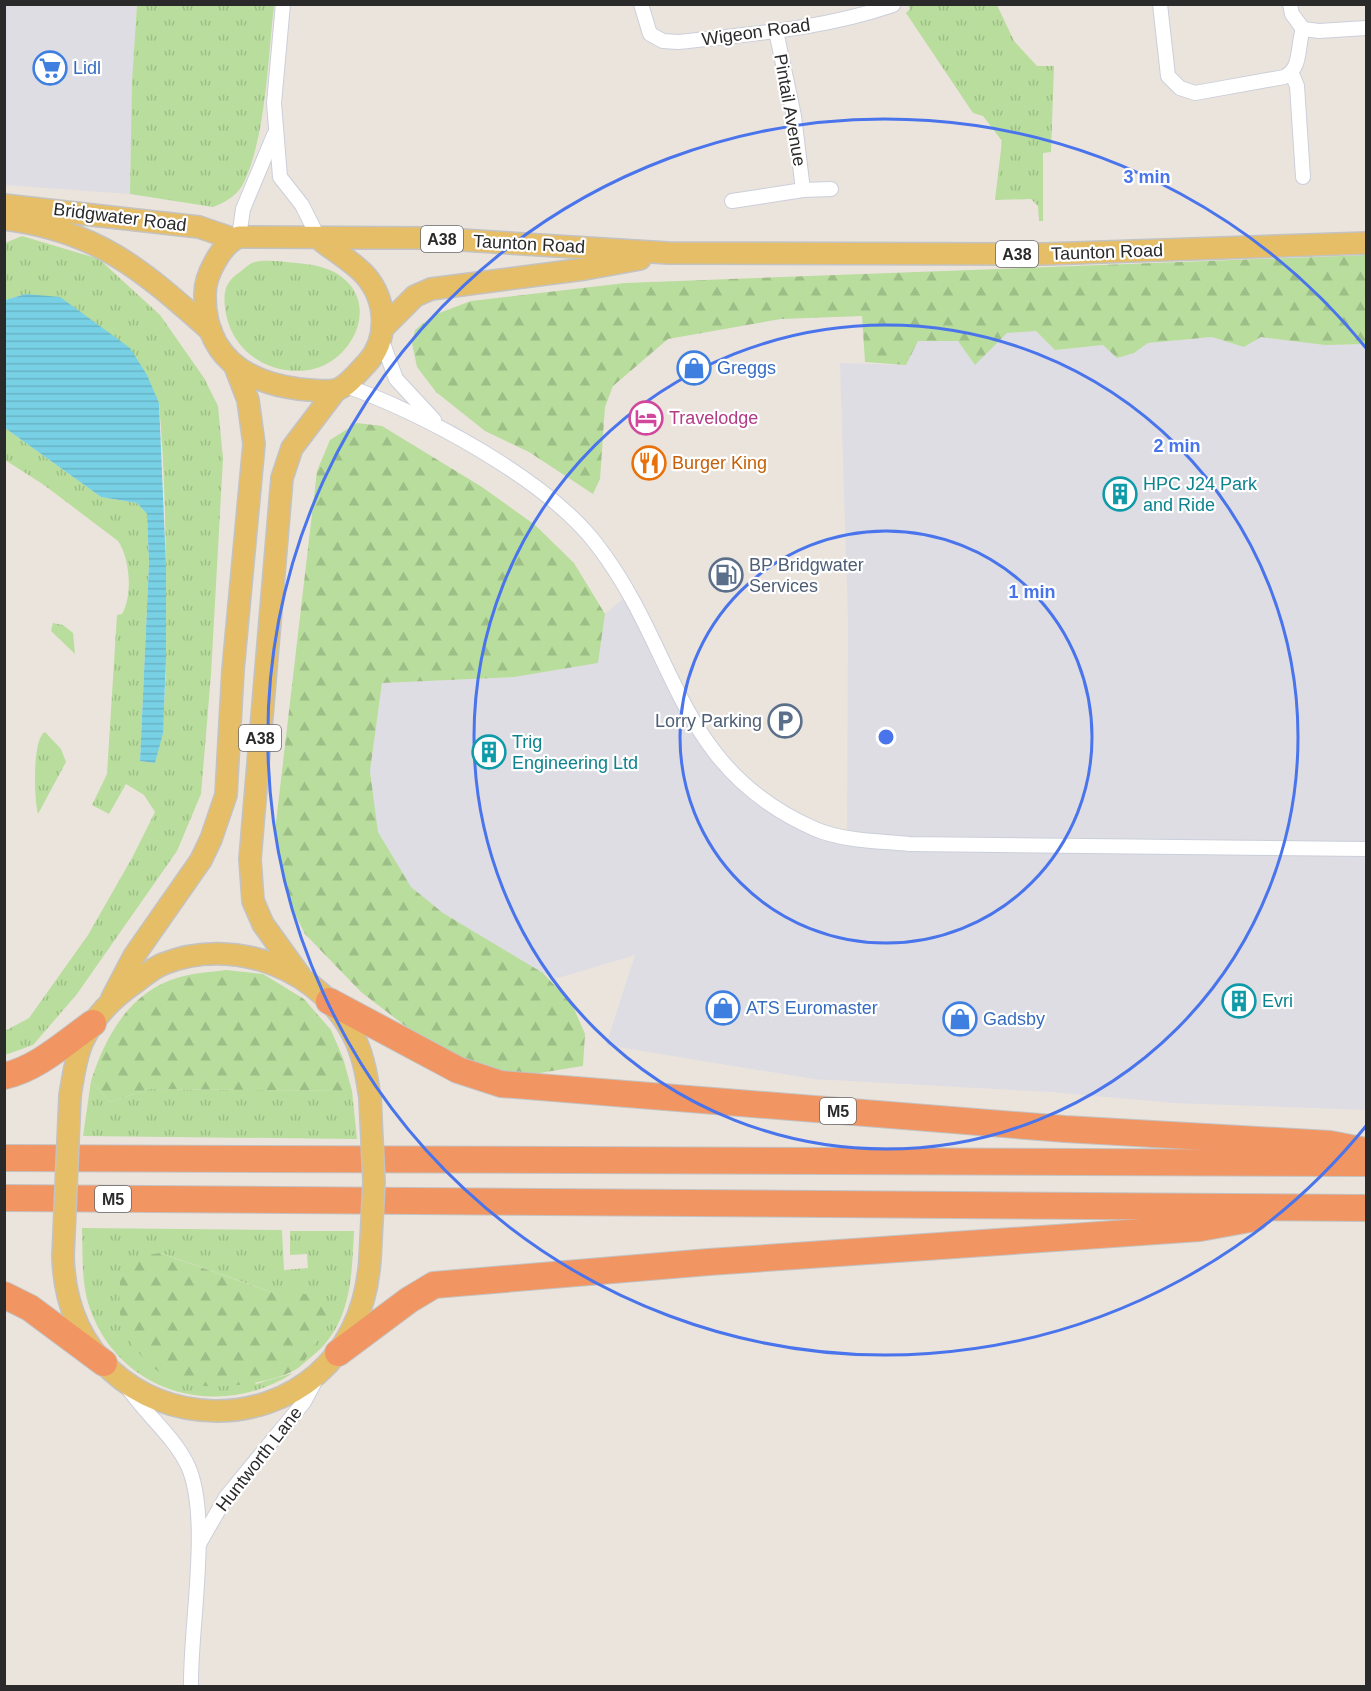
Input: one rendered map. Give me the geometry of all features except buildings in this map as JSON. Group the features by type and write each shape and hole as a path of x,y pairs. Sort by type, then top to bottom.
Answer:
{"highway":[{"name":"M5","path":"329,1001 458,1070 501,1084 1065,1129 1330,1144 1366,1150"},
{"path":"4,1076 21,1071 41,1060 93,1023"},
{"path":"4,1158 1366,1163"},
{"name":"M5","path":"4,1198 1366,1209"},
{"name":"M5","path":"338,1353 409,1300 434,1285 781,1257 1200,1228 1308,1209"},
{"path":"4,1295 30,1308 114,1372"}],"main road":[{"name":"Bridgwater Road","path":"4,205 199,227 236,238"},
{"name":"Bridgwater Road","path":"4,219 69,232 114,254 147,275 211,331"},
{"name":"Taunton Road","path":"318,239 350,236 430,238 668,253 1045,254 1366,243"},
{"name":"A38","path":"112,998 134,957 201,860 226,795 233,670 254,444 248,400 236,369 211,331 205,308 208,277 221,254 236,238 318,239"},
{"path":"318,239 356,266 367,278 381,308 382,332"},
{"name":"Taunton Road","path":"382,332 415,296 430,289 585,269 668,253"},
{"name":"A38","path":"301,977 263,924 253,901 250,859 282,478 292,448 339,387 370,359 382,332"},
{"path":"236,369 280,387 339,387"},
{"path":"229,953 260,958 301,977 329,1001 356,1039 367,1071 370,1098 374,1182 369,1277 358,1317 338,1353 320,1372 296,1390 272,1402 232,1412 194,1410 171,1405 151,1397 114,1372 82,1332 68,1298 63,1256 70,1096 76,1062 93,1023 112,998 161,965 197,955 229,953"}],"street":[{"path":"283,4 273,104 280,177 302,205 318,239"},
{"name":"Wigeon Road","path":"641,4 650,34 663,41 678,42 776,31 852,18 893,5"},
{"path":"1160,4 1168,76 1180,88 1195,93 1292,74 1296,67 1303,29"},
{"path":"1290,4 1292,14 1303,29 1319,32 1366,28"},
{"name":"Pintail Avenue","path":"776,31 794,116 803,190"},
{"path":"1292,74 1297,86 1303,177"},
{"path":"236,238 243,209 275,133"},
{"name":"Pintail Avenue","path":"732,201 803,190 831,189"},
{"path":"382,332 396,379 440,428"},
{"path":"339,387 384,399 440,428 509,470 541,493 587,532 628,594 678,697 717,757 752,792 817,830 847,837 909,844 1366,849"},
{"name":"Huntworth Lane","path":"114,1372 135,1401 178,1448 189,1467 197,1509 198,1545 191,1686"},
{"name":"Huntworth Lane","path":"198,1545 226,1497 304,1402 320,1372"}],"shaded area":[{"path":"5,5 137,5 132,81 130,194 5,185"},
{"path":"1036,331 1055,350 1103,345 1134,353 1148,343 1212,337 1244,347 1261,337 1325,345 1366,344 1366,1110 1174,1103 1050,1092 813,1079 606,1045 635,955 558,978 543,973 443,913 411,888 378,832 370,771 382,683 514,677 598,663 605,614 629,594 717,757 782,811 847,836 848,620 840,363 906,365 917,341 959,341 975,364 1007,333"}],"green space":[{"path":"137,5 274,5 265,98 250,167 242,186 236,193 213,207 130,194 132,81"},
{"path":"908,5 997,5 1014,41 1037,66 1054,66 1051,152 1043,153 1043,221 1039,221 1038,206 1031,199 995,200 1002,141 983,116 973,113 906,13 910,9"},
{"path":"22,236 99,259 160,315 204,378 218,406 223,459 211,674 201,794 177,851 77,994 33,1045 5,1055 5,1031 29,1018 88,935 132,858 155,812 144,795 126,784 109,814 92,805 107,774 117,615 122,614 128,597 129,577 122,548 118,541 44,485 5,460 5,428 101,497 137,503 147,514 149,563 140,761 155,763 162,725 166,666 165,505 159,403 26,294 5,300 5,243"},
{"path":"1366,255 1366,344 1325,345 1261,337 1244,347 1212,337 1148,343 1134,353 1117,358 1103,345 1055,350 1036,331 1007,333 975,365 958,341 918,341 906,365 865,362 862,316 781,319 668,339 613,386 605,407 600,479 593,494 529,452 485,431 436,392 417,367 412,343 415,330 434,315 471,301 625,283"},
{"path":"278,261 328,269 343,278 354,290 359,304 359,319 355,333 348,346 324,366 293,371 265,364 242,347 228,322 225,296 226,287 231,279 253,263"},
{"path":"357,423 382,426 482,487 535,525 574,563 605,614 598,663 514,677 382,683 370,771 378,832 411,887 443,913 543,973 572,1004 585,1034 583,1066 527,1075 471,1069 434,1048 361,992 305,934 289,903 275,831 317,471 330,440"},
{"path":"53,623 63,625 73,633 75,654 51,631"},
{"path":"45,732 61,749 66,762 38,814 35,783 36,757 38,745"},
{"path":"226,970 263,974 304,999 331,1030 343,1058 352,1091 149,1089 110,1102 91,1081 104,1047 122,1017 147,993 162,984 180,977"},
{"path":"91,1081 110,1102 149,1089 352,1091 357,1139 83,1136"},
{"path":"82,1228 282,1230 284,1270 308,1268 307,1254 290,1255 290,1231 354,1231 351,1274 342,1316 328,1340 297,1369 316,1341 317,1294 277,1294 161,1253 256,1384 293,1373 264,1388 234,1395 204,1396 174,1391 147,1379 123,1360 103,1336 86,1297"},
{"path":"160,1253 277,1294 317,1294 329,1311 305,1360 295,1370 283,1376 233,1386 182,1383 162,1374 141,1355 129,1339 122,1324 119,1300 121,1259"}],"water":[{"path":"26,294 60,297 130,348 147,375 159,403 166,566 166,659 163,733 155,763 140,761 149,563 147,514 137,503 101,497 5,428 5,300"}],"place":[{"name":"Lidl","path":"50,68"},
{"name":"Greggs","path":"694,368"},
{"name":"Travelodge","path":"646,418"},
{"name":"Burger King","path":"649,463"},
{"name":"HPC J24 Park and Ride","path":"1120,494"},
{"name":"BP Bridgwater Services","path":"726,575"},
{"name":"Lorry Parking","path":"785,721"},
{"name":"Trig Engineering Ltd","path":"489,752"},
{"name":"Evri","path":"1239,1001"},
{"name":"ATS Euromaster","path":"723,1008"},
{"name":"Gadsby","path":"960,1019"}]}
